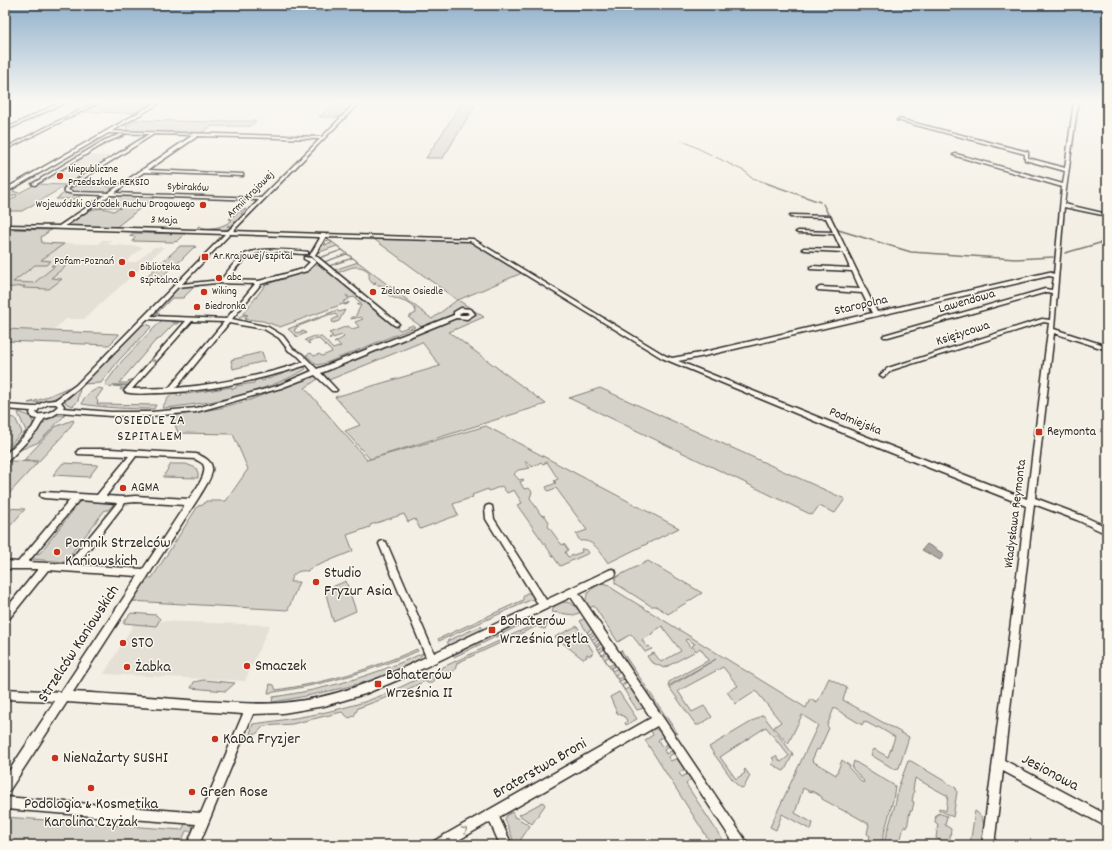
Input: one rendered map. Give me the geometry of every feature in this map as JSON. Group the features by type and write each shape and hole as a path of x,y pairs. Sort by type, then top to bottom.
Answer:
{"main road":[{"path":"5,191 90,142"}],"street":[{"path":"5,149 20,142"},
{"path":"34,184 105,142"},
{"name":"Sybiraków","path":"140,142 70,186 66,189 66,191 73,193 263,199"},
{"path":"61,227 187,142"},
{"name":"Armii Krajowej","path":"57,402 78,386 319,142"},
{"path":"983,142 1027,153 1026,159 1067,170"},
{"name":"Władysława Reymonta","path":"988,845 1052,326 1062,205 1071,142"},
{"path":"955,155 1064,186"},
{"path":"143,171 242,175"},
{"path":"1062,205 1107,215"},
{"path":"792,216 828,217 875,314"},
{"name":"3 Maja","path":"5,226 321,236"},
{"path":"798,232 835,233"},
{"path":"321,236 323,238 312,255 396,324"},
{"name":"Podmiejska","path":"321,236 471,240 671,360 1030,502 1080,518 1107,532"},
{"path":"804,249 844,251"},
{"path":"176,286 223,281 259,283 305,270 313,262 306,256 260,252 250,254 245,257 223,281"},
{"path":"812,268 853,270"},
{"name":"Staropolna","path":"671,360 700,355 1049,274 1056,276"},
{"path":"170,391 259,283"},
{"path":"820,289 864,291"},
{"name":"Lawendowa","path":"886,336 1047,290 1054,292"},
{"path":"35,409 33,413 34,416 41,417 50,415 59,410 111,414 152,414 212,409 258,394 456,316"},
{"path":"145,317 247,323 274,332 281,337 291,350 300,355 334,390"},
{"path":"191,319 127,391 170,391 226,385 308,363"},
{"name":"Księżycowa","path":"884,375 890,369 1044,320 1052,326"},
{"path":"1052,326 1107,348"},
{"path":"5,407 35,409 44,403 57,402 60,404 59,410"},
{"path":"5,459 35,429 41,417"},
{"name":"Strzelców Kaniowskich","path":"5,788 207,477 209,468 206,462 196,457 81,452"},
{"path":"99,499 134,454"},
{"path":"44,495 76,498 191,502"},
{"path":"20,565 76,498"},
{"path":"70,567 123,500"},
{"path":"489,508 490,518 544,606"},
{"path":"383,544 432,659"},
{"path":"5,565 70,567 82,570 145,573"},
{"path":"5,617 46,566"},
{"path":"5,694 250,709 284,708 344,696 393,678 612,573"},
{"path":"573,592 742,845"},
{"path":"193,845 250,709"},
{"name":"Braterstwa Broni","path":"438,845 658,720"},
{"name":"Jesionowa","path":"998,763 1107,821"},
{"path":"5,803 204,820"},
{"path":"492,814 506,845"}],"shaded area":[{"path":"437,142 453,142 443,158 426,158"},
{"path":"85,155 113,156 76,180 45,179"},
{"path":"100,182 106,182 104,183 105,186 117,189 104,195 82,195 75,199 56,199 63,194 66,189 76,186 93,186"},
{"path":"36,184 67,185 22,211 5,211 5,201 8,202 17,196 16,194 5,200 5,192 16,187 13,191 19,193"},
{"path":"110,195 156,196 115,228 66,226 76,217 94,209 107,209 113,211 121,208 93,207"},
{"path":"246,209 241,214 245,215 234,226 227,226 233,227 219,231 195,230 199,226 216,228 225,225 232,220 229,219 235,214"},
{"path":"5,229 51,230 41,237 43,243 100,244 99,243 102,240 111,240 108,243 103,244 143,247 126,262 136,262 154,247 164,247 84,319 66,319 40,342 5,341"},
{"path":"5,229 51,230 41,237 42,243 64,244 41,260 51,261 46,265 35,265 13,282 34,283 55,266 51,266 56,262 71,262 51,278 62,279 49,289 23,288 25,286 5,287"},
{"path":"133,233 185,234 178,241 173,242 132,241 136,237 129,236"},
{"path":"371,237 471,241 522,273 458,300 484,317 449,332 546,404 370,459 345,431 360,425 335,397 440,366 422,342 329,380 322,372 453,319 468,318 474,313 467,308 464,308 452,315 422,327 408,317 416,313 413,306 387,294 389,292 385,292 385,286 373,284 376,282 371,282 369,272 365,269 361,267 353,267 337,273 332,269 334,270 358,262 353,258 329,266 352,258 337,246 314,254 315,252 318,252 324,243 322,242 326,243 324,245 332,243 330,241 323,240 331,241 432,319 457,300"},
{"path":"180,246 196,247 193,248 177,264 161,263"},
{"path":"318,263 400,330 413,325 415,327 326,363 317,365 306,355 311,353 314,356 319,354 322,356 332,352 319,339 308,341 310,343 309,344 305,340 318,336 324,339 333,349 341,346 337,342 334,343 344,337 342,335 330,339 329,338 333,336 329,333 348,326 352,329 359,327 355,322 363,319 361,317 351,319 351,317 355,317 361,305 357,305 361,303 354,297 350,298 346,295 349,299 343,302 345,304 349,302 348,304 345,305 343,304 280,327 263,321 245,319 247,317 239,318 242,315 248,315 243,314 266,284 307,271"},
{"path":"159,265 174,265 160,279 144,279"},
{"path":"196,284 199,286 194,287 183,298 172,298 156,314 160,314 154,316 151,315 177,287"},
{"path":"337,310 339,312 345,310 339,321 333,323 332,320 338,317 335,314 331,314 296,327 294,330 296,333 303,331 306,333 297,337 288,329"},
{"path":"162,320 172,320 171,322 177,323 180,321 177,324 174,324 158,340 156,340 119,383 127,383 130,380 133,380 129,385 113,385 129,386 120,390 122,387 113,386 111,388 105,384 122,361"},
{"path":"141,324 149,325 151,327 119,360 101,383 82,384"},
{"path":"5,329 119,335 109,345 5,341"},
{"path":"262,352 265,361 233,369 231,360"},
{"path":"305,367 306,369 293,376 249,393 204,403 162,408 168,398 177,393 177,396 181,396 182,392 187,391 186,394 232,387 232,389 236,388 236,386 254,383 255,380 261,378 262,381 265,380 264,377 268,379"},
{"path":"314,375 319,378 305,388 367,460 486,426 679,528 608,563 593,544 580,541 576,534 587,530 556,488 548,491 546,487 556,483 554,481 558,479 547,462 543,464 541,462 532,467 527,461 525,462 530,468 518,470 514,474 519,480 524,480 520,482 524,489 529,488 532,492 530,498 541,515 545,516 549,522 548,526 561,544 565,545 568,550 565,552 568,557 582,552 581,549 587,550 589,553 560,566 517,505 522,503 514,490 507,493 502,486 489,491 488,489 472,495 473,497 453,504 458,515 420,529 415,519 408,522 404,514 370,525 370,527 347,535 353,551 309,569 308,571 297,572 293,576 290,582 299,582 288,610 131,601 146,578 152,578 198,506 203,505 206,501 226,501 248,469 233,434 178,433 172,416 220,408 250,400"},
{"path":"69,387 73,387 52,399 28,403 42,399"},
{"path":"79,388 78,401 73,406 67,404 65,402"},
{"path":"98,388 103,389 96,399 98,401 97,404 156,405 154,409 145,409 82,404 86,396"},
{"path":"600,388 845,499 835,513 819,506 812,515 569,398"},
{"path":"19,412 30,416 33,426 5,455 5,452 26,431 18,413"},
{"path":"55,415 65,415 39,442 20,450 36,430"},
{"path":"5,417 15,418 22,432 5,450"},
{"path":"73,420 74,421 68,430 39,461 24,460 55,427"},
{"path":"11,461 38,462 5,498 5,467"},
{"path":"63,463 98,465 89,477 53,475"},
{"path":"171,464 186,464 196,468 198,478 163,477"},
{"path":"83,501 111,503 113,505 108,510 105,510 71,554 74,555 71,560 66,562 32,559 34,555 40,553 75,508 73,507 76,503"},
{"path":"5,508 25,509 11,525 5,525"},
{"path":"927,544 944,554 940,560 922,550"},
{"path":"648,561 702,593 668,614 656,606 651,606 615,583 615,579 618,576"},
{"path":"346,581 356,611 333,621 325,590"},
{"path":"603,583 609,585 613,589 806,708 810,699 817,703 829,678 847,688 843,700 909,737 899,768 894,769 871,755 874,749 888,757 895,737 864,721 862,725 834,708 827,726 829,728 819,750 817,749 812,760 836,775 842,760 850,766 849,768 863,783 864,781 852,768 854,761 895,786 893,800 881,845 868,845 870,836 867,834 869,824 822,799 822,797 812,791 811,792 803,788 795,813 813,823 811,830 782,814 776,830 770,827 818,725 802,715 788,744 774,727 781,722 756,691 736,704 727,692 738,686 723,667 678,691 692,712 704,706 712,717 699,725 696,725 669,687 716,659 668,686 669,682 709,660 700,648 696,651 692,646 695,644 687,639 685,640 694,652 664,668 651,662 647,656 654,653 661,662 681,651 662,626 642,640 647,647 649,646 652,649 645,652 631,634 618,642 594,606 589,608 587,603 586,599 588,592"},
{"path":"526,593 531,593 535,598 439,641 438,639 523,600"},
{"path":"563,602 571,603 581,612 574,615 552,612 554,606"},
{"path":"131,613 156,615 160,619 156,626 123,623"},
{"path":"531,617 533,619 454,657 453,654"},
{"path":"585,618 593,629 587,632 580,621"},
{"path":"546,619 548,623 545,629 537,626 457,663 455,670 453,671 446,672 441,670 441,668"},
{"path":"136,620 270,625 245,681 104,674"},
{"path":"481,626 483,630 449,646 447,641"},
{"path":"577,626 594,653 589,656 588,654 586,655 587,657 583,659 555,637"},
{"path":"587,632 589,634 594,632 596,634 590,637"},
{"path":"597,637 599,640 594,643 591,638"},
{"path":"601,642 602,644 597,647 598,649 604,647 605,649 600,652 602,655 608,652 610,656 605,659 609,666 615,663 616,666 611,668 612,671 594,643 596,645"},
{"path":"417,649 418,651 399,659 362,672 326,682 268,693 270,684 274,685 276,690 331,679 366,669"},
{"path":"621,650 678,734 672,732 620,655"},
{"path":"423,653 415,662 378,678 329,691 272,702 273,697 350,681"},
{"path":"618,668 621,672 615,675 618,679 623,676 625,679 619,681 621,684 627,681 628,683 622,686 625,690 630,687 644,708 637,710 612,671"},
{"path":"432,672 435,674 433,683 427,683 425,681 402,692 358,708 354,716 349,718 342,712 292,724 264,726 256,734 250,734 253,724 311,715 367,701"},
{"path":"203,680 235,683 226,691 191,688 194,682"},
{"path":"619,692 637,719 626,725 625,723 627,721 625,717 617,713 610,697"},
{"path":"763,715 793,754 785,770 783,771 772,764 774,760 772,758 776,756 781,762 789,756 766,727 720,757 736,779 745,773 745,769 750,776 744,787 741,788 735,783 709,747"},
{"path":"650,728 658,730 663,736 658,740 662,747 667,744 669,746 664,750 666,754 671,751 674,753 668,757 671,761 677,758 685,769 679,773 682,777 687,774 691,779 686,784 726,845 712,845 645,740 653,735"},
{"path":"908,761 911,761 956,788 957,792 953,817 939,810 939,808 946,811 948,796 915,778 912,811 910,811 907,828 904,826 900,842 905,845 887,845 884,843 896,801 898,788"},
{"path":"543,802 545,805 532,824 519,815"},
{"path":"975,811 982,818 984,826 981,845 970,845"},
{"path":"512,812 515,818 516,817 530,826 517,845 515,845 505,819 507,815"},
{"path":"938,813 947,816 945,825 951,829 949,845 936,838 938,824 935,822 936,814 938,815"},
{"path":"5,817 182,830 186,822 192,825 193,831 186,831 180,845 5,845"}],"waterway":[{"path":"684,142 746,172 750,177 769,184"},
{"path":"766,183 820,202"},
{"path":"823,204 830,218"},
{"path":"835,229 911,252 1016,259 1053,257"},
{"path":"1065,253 1107,241"}],"place":[{"name":"Niepubliczne Przedszkole REKSIO","path":"60,176"},
{"name":"Wojewódzki Ośrodek Ruchu Drogowego","path":"203,205"},
{"name":"Ar.Krajowej/szpital","path":"205,257"},
{"name":"Pofam-Poznań","path":"122,262"},
{"name":"Biblioteka Szpitalna","path":"132,274"},
{"name":"abc","path":"219,278"},
{"name":"Wiking","path":"204,292"},
{"name":"Zielone Osiedle","path":"373,292"},
{"name":"Biedronka","path":"197,307"},
{"name":"Reymonta","path":"1039,432"},
{"name":"AGMA","path":"123,488"},
{"name":"Pomnik Strzelców Kaniowskich","path":"57,552"},
{"name":"Studio Fryzur Asia","path":"316,582"},
{"name":"Bohaterów Września pętla","path":"492,630"},
{"name":"STO","path":"123,643"},
{"name":"Smaczek","path":"247,666"},
{"name":"Żabka","path":"127,667"},
{"name":"Bohaterów Września II","path":"378,684"},
{"name":"KaDa Fryzjer","path":"215,739"},
{"name":"NieNaŻarty SUSHI","path":"55,758"},
{"name":"Podologia & Kosmetika Karolina Czyżak","path":"91,788"},
{"name":"Green Rose","path":"192,792"}],"district":[{"name":"OSIEDLE ZA SZPITALEM","path":"150,430"}]}
